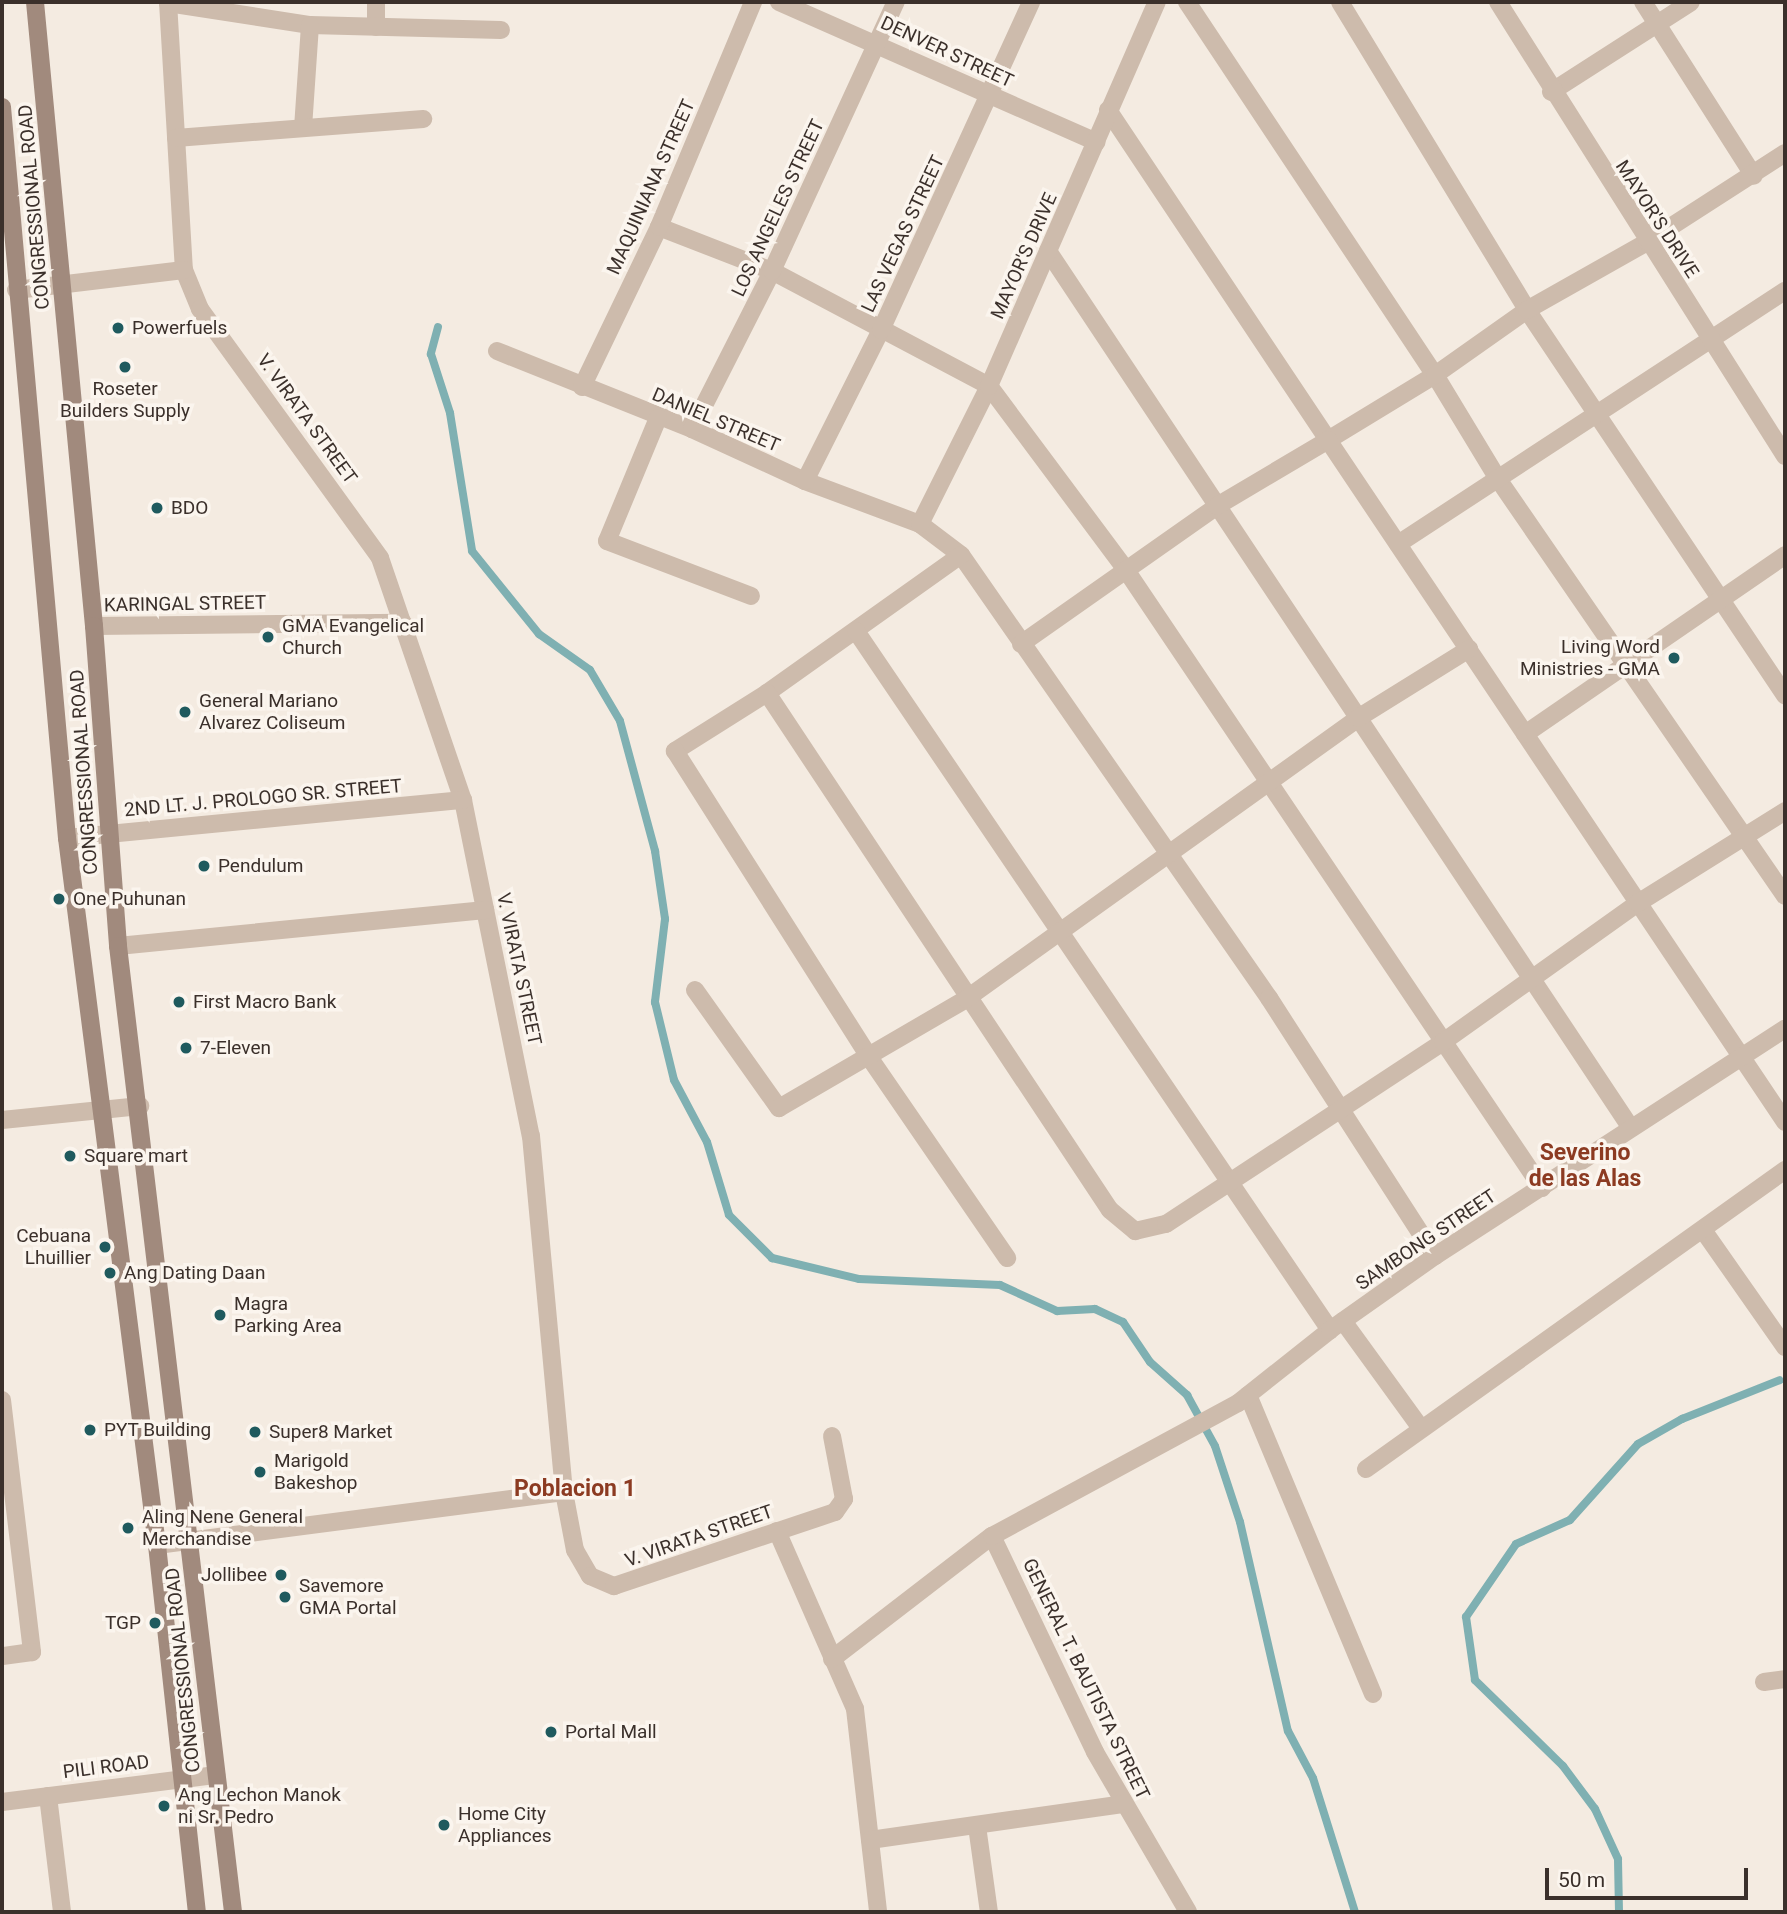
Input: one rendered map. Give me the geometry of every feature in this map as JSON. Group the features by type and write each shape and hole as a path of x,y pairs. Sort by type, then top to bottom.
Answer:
{"main road":[{"name":"CONGRESSIONAL ROAD","path":"35,2 94,626 118,946 140,1105 233,1912"},
{"name":"CONGRESSIONAL ROAD","path":"2,107 16,290 67,838 157,1545 197,1912"}],"street":[{"path":"168,2 310,25 501,30"},
{"name":"V. VIRATA STREET","path":"168,2 184,270 200,309 380,558 463,800 531,1136 564,1492 575,1550 590,1576 614,1587 841,1506 832,1437"},
{"path":"376,2 376,27"},
{"name":"MAQUINIANA STREET","path":"582,387 659,227 753,2"},
{"name":"DENVER STREET","path":"779,2 878,43 1097,142"},
{"name":"LOS ANGELES STREET","path":"692,429 772,271 896,2"},
{"name":"LAS VEGAS STREET","path":"805,481 881,330 991,96 1031,2"},
{"name":"MAYOR'S DRIVE","path":"920,524 989,386 1157,2"},
{"path":"1187,2 1435,376 1498,479 1785,896"},
{"path":"1340,2 1527,310 1595,416 1785,695"},
{"name":"MAYOR'S DRIVE","path":"1498,2 1551,92 1710,340 1780,435 1785,456"},
{"path":"1643,2 1754,176"},
{"path":"1551,92 1691,2"},
{"path":"303,128 310,25"},
{"path":"1108,110 1785,1122"},
{"path":"176,138 423,119"},
{"path":"1021,644 1217,506 1435,376 1527,310 1647,242 1754,176 1785,153"},
{"path":"659,227 772,271 989,386 1126,570 1542,1188"},
{"path":"1048,251 1631,1128"},
{"path":"16,290 184,270"},
{"path":"1398,544 1785,292"},
{"name":"DANIEL STREET","path":"497,351 658,418 692,429 805,481 920,524 961,555 1166,856 1269,998 1435,1256"},
{"path":"658,418 607,541 751,596"},
{"path":"961,555 767,693 674,751 869,1057 1007,1258"},
{"path":"1525,734 1785,555"},
{"name":"KARINGAL STREET","path":"94,626 403,623"},
{"path":"856,631 1061,928 1231,1182 1337,1325 1420,1427"},
{"path":"695,990 779,1108 966,999 1061,928 1358,718 1469,649"},
{"path":"767,693 966,999 1120,1223 1135,1231 1149,1231 1231,1182 1443,1042 1639,903 1743,834 1785,811"},
{"name":"2ND LT. J. PROLOGO SR. STREET","path":"67,838 463,800"},
{"path":"118,946 485,910"},
{"name":"SAMBONG STREET","path":"832,1659 992,1536 1243,1399 1337,1325 1435,1256 1785,1029"},
{"path":"2,1120 140,1105"},
{"path":"1366,1469 1420,1427 1785,1170"},
{"path":"1703,1230 1785,1347"},
{"path":"1243,1399 1373,1694"},
{"path":"2,1400 32,1652 2,1656"},
{"path":"157,1545 564,1492"},
{"path":"777,1531 855,1709 878,1912"},
{"name":"GENERAL T. BAUTISTA STREET","path":"992,1536 1124,1804 1188,1912"},
{"path":"1764,1682 1785,1679"},
{"name":"PILI ROAD","path":"2,1802 216,1775"},
{"path":"48,1796 62,1912"},
{"path":"870,1840 1124,1804"},
{"path":"978,1826 989,1912"}],"waterway":[{"path":"438,327 431,354 450,413 472,551 539,634 590,670 620,721 655,851 665,919 655,1002 674,1080 707,1142 729,1215 772,1258 859,1279 1000,1285 1057,1311 1095,1309 1123,1322 1150,1362 1187,1395 1215,1446 1240,1522 1288,1731 1313,1778 1355,1912"},
{"path":"1619,1912 1618,1859 1595,1809 1563,1766 1475,1680 1466,1617 1516,1544 1570,1520 1638,1444 1682,1419 1780,1380"}],"place":[{"name":"Powerfuels","path":"118,328"},
{"name":"Roseter Builders Supply","path":"125,367"},
{"name":"BDO","path":"157,508"},
{"name":"GMA Evangelical Church","path":"268,637"},
{"name":"Living Word Ministries - GMA","path":"1674,658"},
{"name":"General Mariano Alvarez Coliseum","path":"185,712"},
{"name":"Pendulum","path":"204,866"},
{"name":"One Puhunan","path":"59,899"},
{"name":"First Macro Bank","path":"179,1002"},
{"name":"7-Eleven","path":"186,1048"},
{"name":"Square mart","path":"70,1156"},
{"name":"Cebuana Lhuillier","path":"105,1247"},
{"name":"Ang Dating Daan","path":"110,1273"},
{"name":"Magra Parking Area","path":"220,1315"},
{"name":"PYT Building","path":"90,1430"},
{"name":"Super8 Market","path":"255,1432"},
{"name":"Marigold Bakeshop","path":"260,1472"},
{"name":"Aling Nene General Merchandise","path":"128,1528"},
{"name":"Jollibee","path":"281,1575"},
{"name":"Savemore GMA Portal","path":"285,1597"},
{"name":"TGP","path":"155,1623"},
{"name":"Portal Mall","path":"551,1732"},
{"name":"Ang Lechon Manok ni Sr. Pedro","path":"164,1806"},
{"name":"Home City Appliances","path":"444,1825"}],"district":[{"name":"Severino de las Alas","path":"1585,1166"},
{"name":"Poblacion 1","path":"575,1489"}]}
